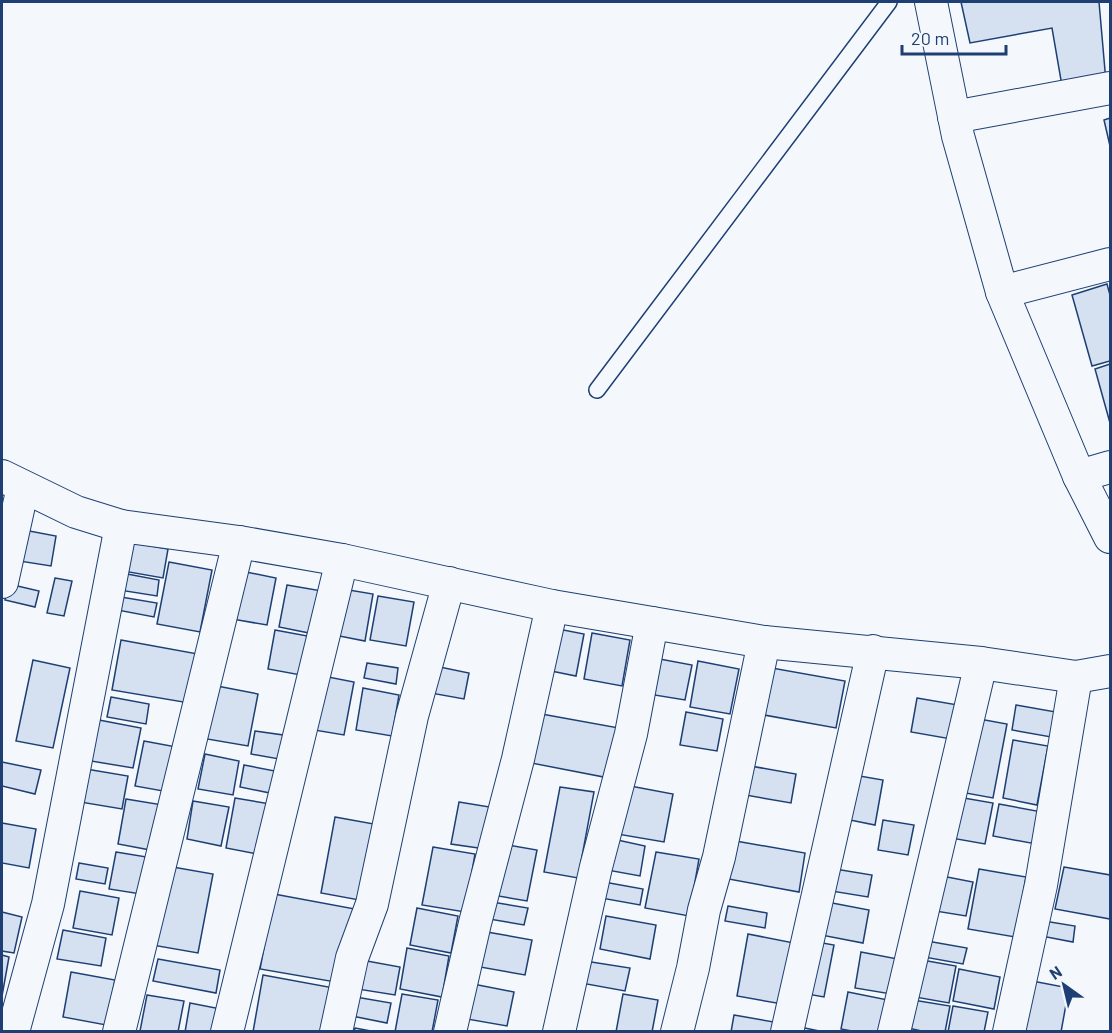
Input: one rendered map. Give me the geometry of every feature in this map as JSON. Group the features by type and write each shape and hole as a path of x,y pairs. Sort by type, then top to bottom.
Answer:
{"street":[{"path":"931,2 954,117 1002,292 1079,476 1110,537"},
{"path":"954,117 1110,88"},
{"path":"1002,292 1110,264"},
{"path":"1079,476 1110,467"},
{"path":"2,582 12,481 76,512 121,526 240,542 342,560 552,606 764,642 981,663 1076,677 1110,671"},
{"path":"15,1029 48,904 121,526"},
{"path":"119,1032 240,542"},
{"path":"227,1032 342,560"},
{"path":"336,1032 352,958 372,904 412,716 449,583"},
{"path":"450,1032 475,922 518,759 552,606"},
{"path":"559,1032 596,867 631,734 652,623"},
{"path":"677,1032 704,910 719,857 764,642"},
{"path":"788,1032 873,651"},
{"path":"894,1032 981,663"},
{"path":"1009,1032 1041,885 1076,677"}],"lane":[{"path":"597,390 889,2"}],"building":[{"path":"961,2 1099,2 1106,82 1062,86 1052,28 970,43"},
{"path":"1110,118 1110,146 1104,120"},
{"path":"1107,284 1110,295 1110,361 1092,366 1072,295"},
{"path":"1110,364 1110,423 1095,369"},
{"path":"24,530 56,536 51,566 19,561"},
{"path":"129,542 168,549 163,578 123,571"},
{"path":"169,562 212,570 200,632 157,624"},
{"path":"241,571 276,578 267,625 232,619"},
{"path":"122,573 159,580 157,596 119,590"},
{"path":"55,578 72,581 64,616 47,613"},
{"path":"9,584 39,591 35,607 5,600"},
{"path":"287,585 328,592 319,635 279,627"},
{"path":"337,588 373,594 365,641 329,634"},
{"path":"115,596 157,603 154,617 112,609"},
{"path":"378,596 414,602 406,646 370,640"},
{"path":"548,627 584,634 576,676 541,669"},
{"path":"275,630 313,637 306,676 268,669"},
{"path":"592,633 630,640 622,686 584,679"},
{"path":"121,640 198,654 189,703 112,690"},
{"path":"649,657 692,665 685,700 642,693"},
{"path":"33,660 70,668 53,748 16,741"},
{"path":"698,661 739,669 730,714 690,707"},
{"path":"367,663 398,668 396,684 364,678"},
{"path":"430,665 469,673 464,699 425,692"},
{"path":"761,666 845,681 836,728 753,713"},
{"path":"318,675 354,682 344,735 308,729"},
{"path":"217,686 258,694 248,746 207,739"},
{"path":"363,688 399,695 392,736 356,730"},
{"path":"111,697 149,704 146,724 107,717"},
{"path":"917,698 958,705 951,739 911,732"},
{"path":"1016,705 1056,712 1051,737 1012,730"},
{"path":"686,712 723,719 717,751 680,745"},
{"path":"536,713 619,728 609,778 526,762"},
{"path":"974,718 1007,724 993,798 960,792"},
{"path":"99,720 141,728 133,768 91,761"},
{"path":"255,731 283,735 279,759 251,754"},
{"path":"1013,740 1048,746 1037,805 1003,798"},
{"path":"144,741 182,748 174,793 135,786"},
{"path":"205,754 239,761 233,795 198,789"},
{"path":"2,762 41,770 35,794 2,786"},
{"path":"739,764 796,774 791,803 734,793"},
{"path":"244,765 275,771 270,793 240,787"},
{"path":"86,769 128,776 122,809 80,802"},
{"path":"848,774 883,780 875,825 840,818"},
{"path":"625,785 673,794 664,842 617,834"},
{"path":"560,787 594,792 578,878 544,872"},
{"path":"958,797 993,803 985,844 951,838"},
{"path":"235,798 276,805 267,856 226,848"},
{"path":"126,799 169,806 161,852 118,844"},
{"path":"193,801 229,807 221,846 187,839"},
{"path":"459,802 502,809 492,850 451,844"},
{"path":"999,804 1042,812 1036,844 993,836"},
{"path":"335,817 385,826 370,902 321,893"},
{"path":"883,820 914,825 908,855 878,850"},
{"path":"2,823 36,829 29,868 2,863"},
{"path":"613,839 645,846 640,876 607,870"},
{"path":"730,840 805,853 799,892 723,878"},
{"path":"496,843 537,850 527,901 487,894"},
{"path":"433,847 475,854 465,912 422,905"},
{"path":"116,852 153,858 147,895 109,889"},
{"path":"656,852 699,859 689,916 645,908"},
{"path":"79,863 108,868 105,884 76,879"},
{"path":"167,866 213,874 198,953 152,945"},
{"path":"1064,867 1110,875 1110,919 1055,909"},
{"path":"829,868 872,875 868,897 825,890"},
{"path":"979,869 1026,877 1015,937 968,929"},
{"path":"942,876 973,882 966,916 935,911"},
{"path":"604,882 643,889 640,905 601,898"},
{"path":"80,891 119,898 112,935 73,928"},
{"path":"274,894 355,909 341,983 260,969"},
{"path":"486,901 528,908 524,925 483,918"},
{"path":"827,902 869,910 863,943 821,935"},
{"path":"728,906 767,913 765,928 725,921"},
{"path":"417,908 458,916 451,953 410,945"},
{"path":"2,912 22,917 14,953 2,951"},
{"path":"606,916 656,925 650,959 600,949"},
{"path":"1038,920 1075,926 1073,942 1036,935"},
{"path":"63,930 106,938 101,966 57,959"},
{"path":"487,932 532,940 525,975 480,967"},
{"path":"748,934 794,943 782,1004 737,996"},
{"path":"927,941 967,948 963,964 924,957"},
{"path":"817,942 834,945 824,997 807,994"},
{"path":"407,948 449,956 442,997 400,989"},
{"path":"861,952 903,960 897,995 855,988"},
{"path":"2,955 9,957 2,996"},
{"path":"158,959 220,970 216,993 153,981"},
{"path":"356,959 400,967 395,995 351,988"},
{"path":"922,960 956,966 949,1003 915,997"},
{"path":"585,961 630,968 625,991 581,983"},
{"path":"959,969 1000,977 994,1009 953,1001"},
{"path":"71,972 115,980 106,1025 63,1017"},
{"path":"263,975 334,988 326,1032 253,1032"},
{"path":"1027,980 1069,988 1061,1032 1018,1032"},
{"path":"468,983 514,992 507,1026 461,1018"},
{"path":"848,992 888,1000 882,1032 857,1032 841,1029"},
{"path":"402,994 438,1000 432,1032 395,1032"},
{"path":"623,994 658,1000 652,1032 616,1032"},
{"path":"147,995 184,1001 178,1032 140,1031"},
{"path":"350,996 391,1003 387,1023 347,1015"},
{"path":"913,1000 950,1006 945,1032 926,1032 908,1028"},
{"path":"190,1003 226,1010 222,1032 185,1032"},
{"path":"953,1006 988,1012 984,1032 948,1032"},
{"path":"734,1015 774,1022 772,1032 731,1032"},
{"path":"800,1027 824,1032 799,1032"},
{"path":"355,1028 376,1032 354,1032"}]}
